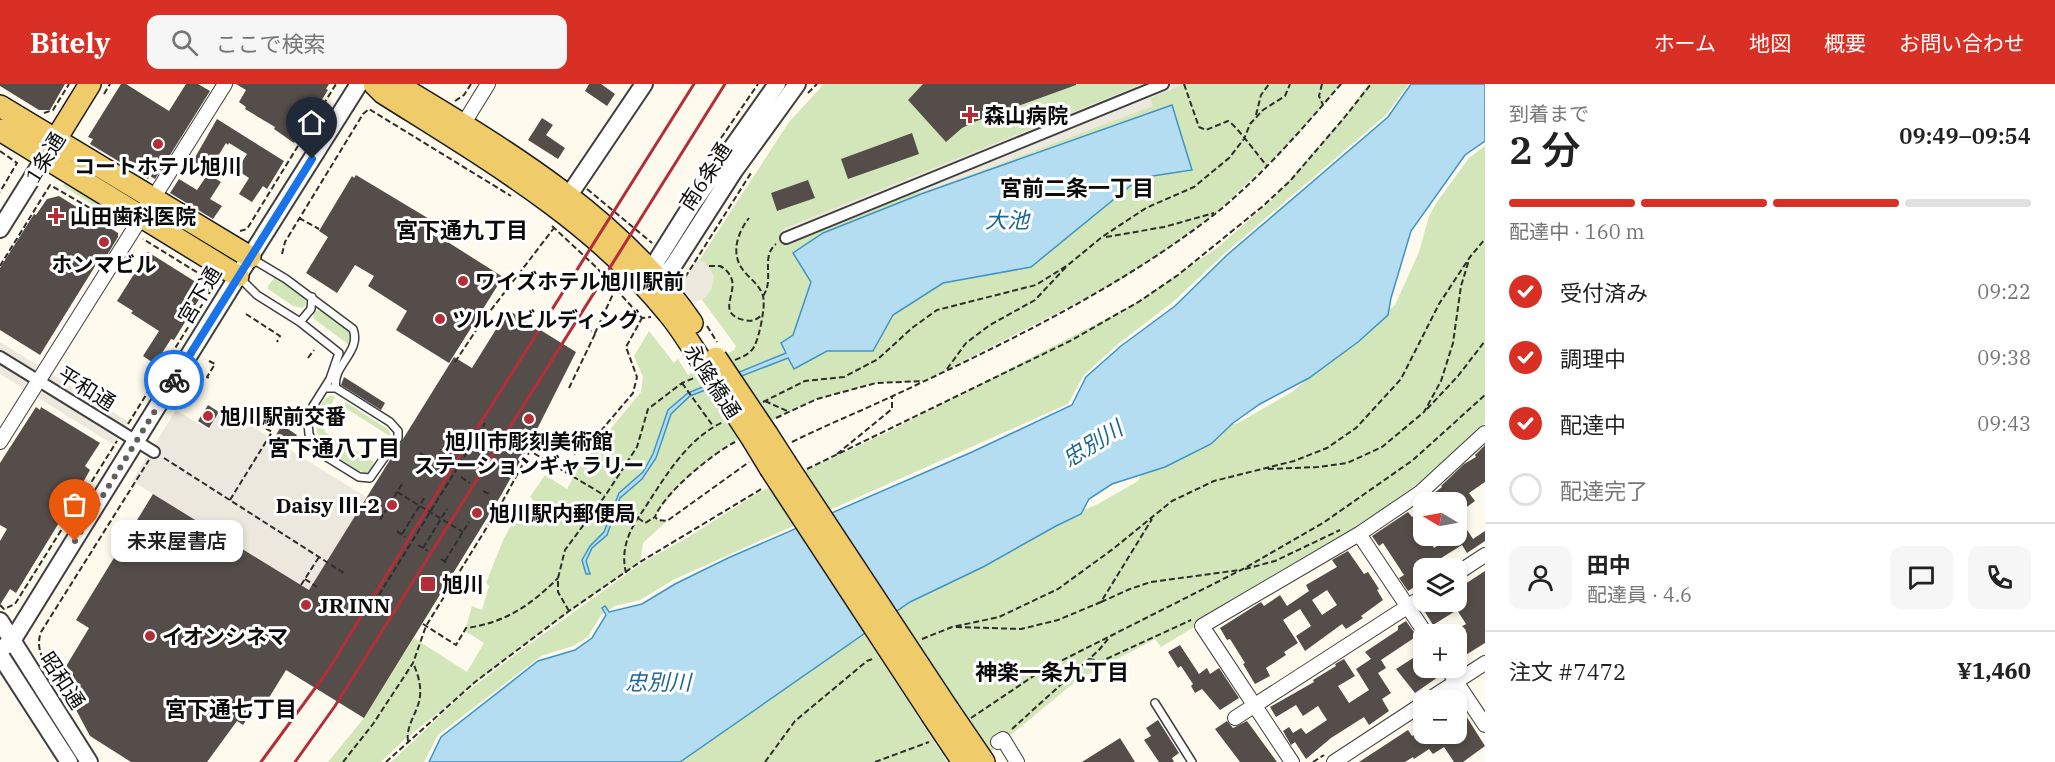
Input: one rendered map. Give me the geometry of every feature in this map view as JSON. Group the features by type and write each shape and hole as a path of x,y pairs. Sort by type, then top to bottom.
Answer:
{"main road":[{"name":"永隆橋通","path":"374,84 383,93 518,160 557,214 615,236 651,282 670,315 714,363 772,458 940,713 963,762"},
{"name":"永隆橋通","path":"396,84 459,131"},
{"name":"1条通","path":"50,149 95,93"},
{"path":"0,106 135,227 238,276"},
{"path":"0,130 50,149 153,199 250,257"},
{"name":"永隆橋通","path":"940,713 984,762"}],"street":[{"path":"0,442 225,84"},
{"name":"宮下通","path":"6,646 129,437 238,276 359,84"},
{"path":"459,131 488,84"},
{"path":"557,214 644,84"},
{"name":"南6条通","path":"651,282 691,206 777,84"},
{"path":"786,238 1163,84"},
{"name":"南6条通","path":"651,282 734,171 803,88"},
{"name":"1条通","path":"0,229 50,149"},
{"name":"平和通","path":"0,357 154,452"},
{"path":"1292,762 1202,626 1359,534 1421,492 1485,432"},
{"path":"1359,534 1420,624"},
{"path":"1467,567 1485,555"},
{"path":"1235,717 1413,603"},
{"name":"昭和通","path":"0,621 6,646 89,762"},
{"name":"昭和通","path":"0,655 69,762"},
{"path":"1444,690 1485,663"},
{"path":"1453,678 1485,725"},
{"path":"1334,762 1413,710"},
{"path":"1000,741 1017,762"}],"lane":[{"path":"250,257 312,297 333,316 351,327 355,333 354,346 335,377 336,388"},
{"path":"238,276 257,295 300,322 339,353 325,388 313,406 308,423 309,434 317,451 359,477 369,478 398,438 398,430 390,422 336,388 331,386 325,388"},
{"path":"300,322 311,309 312,297"},
{"path":"1155,703 1192,762"}],"path":[{"path":"38,116 52,110 69,84"},
{"path":"95,93 110,84"},
{"path":"247,229 336,84"},
{"path":"455,100 464,95 471,84"},
{"path":"803,88 817,84"},
{"path":"1184,84 1199,127 1206,130 1228,121 1234,124 1244,140 1267,166"},
{"path":"1255,118 1258,104 1269,84"},
{"path":"946,371 966,343 990,325 1035,300 1068,265 1102,237 1146,208 1194,187 1229,158 1244,140 1250,124 1263,110 1285,96 1290,84"},
{"path":"1322,84 1319,96 1323,105"},
{"path":"668,521 715,485 772,458 832,422 946,371 1119,281 1217,212 1296,137 1341,84"},
{"path":"386,762 475,682 569,611 681,536 772,458 832,458 1070,341 1140,301 1178,275 1290,181 1371,84"},
{"path":"282,254 285,242 299,218 363,114 369,109 517,199"},
{"path":"0,151 17,163 0,192"},
{"path":"684,279 755,167"},
{"path":"0,266 50,185 135,227 203,276 210,292 129,437 15,604 4,609 0,604"},
{"path":"1102,237 1164,227 1217,212"},
{"path":"455,362 557,214 580,250 642,318 626,347 637,377 633,393 588,446 574,454"},
{"path":"299,218 319,230"},
{"path":"569,611 558,592 558,578 565,550 605,496 636,447 648,409 714,363 746,355 753,348 762,315 763,296 753,280 741,268 736,253 738,232 748,218"},
{"path":"763,296 767,291 769,281 768,256 773,246 786,238"},
{"path":"921,640 952,627 999,617 1058,589 1172,501 1214,481 1294,461 1327,448 1356,428 1401,379 1438,304 1485,239"},
{"path":"1424,412 1441,381 1453,343 1461,286 1470,257"},
{"path":"755,406 805,381 844,377 878,359 912,328 937,310 1036,285 1068,265"},
{"path":"709,266 720,266 731,278 733,285 728,305 737,318 746,321 756,320 762,315"},
{"path":"569,388 615,288"},
{"path":"246,314 280,336 277,342"},
{"path":"579,323 595,333"},
{"path":"1261,469 1318,467 1347,463 1382,447 1424,412 1458,376 1485,340"},
{"path":"308,358 314,350"},
{"path":"209,361 215,364 207,377 209,378"},
{"path":"682,384 713,426"},
{"path":"966,721 1041,671 1243,569 1323,523 1413,460 1485,396"},
{"path":"832,458 892,409 894,405 892,397"},
{"path":"765,401 788,412"},
{"path":"230,501 272,432 255,422 258,419"},
{"path":"626,573 622,560 624,546 638,518 684,451 713,426 724,421"},
{"path":"378,595 485,423"},
{"path":"343,762 373,724 413,663 426,626 500,506 530,451 605,496"},
{"path":"40,654 38,641 41,632 154,452 344,573"},
{"path":"420,453 425,456"},
{"path":"439,464 448,469"},
{"path":"461,477 470,483"},
{"path":"381,521 402,484"},
{"path":"483,491 491,495"},
{"path":"397,492 463,532"},
{"path":"402,534 425,497"},
{"path":"496,504 500,506"},
{"path":"423,548 447,509"},
{"path":"638,518 645,523 655,517"},
{"path":"1101,602 1153,517"},
{"path":"441,559 446,562 469,522"},
{"path":"952,627 1022,629 1058,620 1151,582 1243,569 1275,561 1353,524 1359,534"},
{"path":"397,531 405,537"},
{"path":"418,545 428,551"},
{"path":"301,585 319,557"},
{"path":"462,559 466,562"},
{"path":"423,624 456,645 466,628 505,618 535,601 558,578"},
{"path":"305,579 317,586"},
{"path":"1089,659 1102,661 1197,618 1206,623"},
{"path":"1000,741 1110,637"},
{"path":"765,762 795,721 867,661 878,657"},
{"path":"408,742 407,733 418,705 420,692 413,663"},
{"path":"875,762 934,740"}],"green space":[{"path":"824,84 1341,84 1296,137 1217,212 1119,281 925,381 876,383 817,399 724,447 681,483 657,513 655,517 658,520 667,521 643,543 640,562 521,647 405,739 381,762 328,762 364,718 414,638 467,672 484,643 465,631 472,606 482,610 489,586 486,583 504,538 515,519 525,525 539,506 530,497 545,475 567,489 579,467 641,392 643,377 634,356 649,331 674,363 678,359 688,375 734,350 736,346 694,289 694,268 789,122"},
{"path":"1368,84 1409,84 1386,115 1224,254 1174,301 1118,344 1084,375 1068,404 673,580 640,600 615,606 601,615 588,637 573,646 541,656 438,735 424,762 391,762 459,698 645,561 758,493 888,432 1129,307 1217,248 1272,200 1348,112"},
{"path":"1485,146 1485,423 1417,487 1353,531 1161,647 1155,639 1076,681 989,753 895,609 1053,523 1098,504 1138,481 1148,460 1180,437 1238,423 1292,392 1395,305 1419,252 1429,216 1469,158"},
{"path":"67,179 129,219 125,225 63,186"},
{"path":"275,277 303,295 306,298 305,306 302,308 293,306 268,289"},
{"path":"316,311 321,311 349,331 350,343 348,344 314,319 313,315"},
{"path":"331,395 335,397 324,419 326,433 373,461 369,473 358,470 340,459 322,444 319,438 316,423 318,413 323,402"},
{"path":"346,402 389,430 391,437 344,407"},
{"path":"865,635 947,762 681,762 793,679"}],"shaded area":[{"path":"1142,84 1185,84 1150,98 1153,106 920,194 919,191 788,242 783,229"},
{"path":"696,260 704,262 714,275 711,290 705,298 694,303 683,289 684,279"},
{"path":"0,342 129,422 114,445 0,374"},
{"path":"222,408 384,508 352,560 432,610 414,638 334,588 326,601 132,481 176,410 209,430"}],"water":[{"name":"忠別川","path":"1411,84 1485,84 1485,141 1465,155 1411,231 1388,315 1358,342 1309,378 1260,404 1233,423 1211,444 1165,467 1112,484 1089,499 1081,514 983,567 910,602 680,762 429,762 441,737 538,661 575,650 592,638 606,615 602,608 605,606 609,612 642,604 675,584 728,558 972,452 1072,405 1086,377 1121,346 1175,306 1227,255 1388,117"},
{"name":"大池","path":"1172,105 1192,170 1140,178 1031,267 943,283 893,315 873,351 827,351 794,369 788,358 690,396 671,414 656,458 642,479 620,498 607,535 592,548 586,561 590,574 586,574 582,560 590,546 604,532 619,493 643,472 653,454 668,410 688,393 786,353 781,343 793,335 811,282 793,253 823,233 921,194"}],"building":[{"path":"0,84 65,84 50,110 39,110"},
{"path":"121,84 126,84 169,111 186,84 198,84 210,91 155,179 150,176 148,179 90,144 93,139 88,137"},
{"path":"236,84 329,84 326,89 328,90 294,143 274,129 275,127 245,109 246,107 239,102 246,90"},
{"path":"589,84 601,84 615,94 607,106 585,91"},
{"name":"森山病院","path":"923,84 1076,85 974,122 962,128 946,142 908,100"},
{"path":"542,118 553,125 546,135 565,148 558,159 528,140"},
{"path":"217,119 284,161 267,189 263,186 252,202 239,194 249,178 237,170 247,154 226,143 209,171 193,161"},
{"path":"912,133 919,154 848,179 841,159"},
{"path":"208,174 221,182 210,199 222,206 213,219 170,193 179,179 197,190"},
{"path":"356,175 441,226 437,232 444,236 443,239 503,277 449,363 396,330 407,311 368,286 374,276 355,265 337,293 306,273 328,237 319,231 352,176 354,178"},
{"path":"808,180 815,198 777,211 771,193"},
{"path":"59,196 118,233 118,237 106,257 102,255 40,355 0,330 0,268 34,214 36,215 47,199"},
{"path":"148,252 199,284 201,296 174,340 171,339 155,364 143,356 159,331 117,301"},
{"path":"508,310 576,352 500,497 364,718 286,670 267,701 261,697 243,725 237,721 207,762 131,762 90,736 59,678 89,628 76,620 153,494 309,590 454,357 472,368"},
{"path":"344,377 385,403 381,410 341,385"},
{"name":"旭川駅前交番","path":"208,405 219,412 209,428 198,421"},
{"path":"36,407 40,410 41,407 100,443 85,466 90,470 76,495 16,593 10,589 0,605 0,541 7,529 0,525 0,463"},
{"path":"282,425 297,435 289,447 274,438"},
{"path":"1485,445 1485,482 1469,493 1475,501 1467,507 1467,492 1435,492 1464,464 1476,457 1475,455"},
{"path":"1408,512 1412,517 1413,546 1433,546 1434,548 1460,546 1441,558 1413,558 1413,588 1408,591 1399,578 1404,575 1383,543 1379,546 1372,536"},
{"path":"1467,530 1473,539 1485,531 1485,541 1467,553 1463,546 1467,546"},
{"path":"1348,551 1364,574 1368,572 1383,600 1361,616 1363,618 1346,629 1342,624 1305,651 1296,636 1311,626 1300,609 1283,620 1298,643 1284,652 1286,655 1266,668 1270,676 1255,684 1230,639 1227,640 1220,628 1261,602 1264,606 1280,595 1287,606 1309,591 1306,585 1337,567 1332,560","holes":["1327,590 1337,605 1322,615 1312,600"]},
{"path":"1485,571 1485,643 1467,654 1467,624 1458,612 1467,612 1467,583"},
{"path":"1425,612 1454,612 1435,624"},
{"path":"1406,621 1413,631 1413,639 1381,660 1386,668 1378,673 1391,693 1382,699 1389,711 1369,725 1364,717 1331,738 1306,759 1295,742 1291,745 1283,731 1289,727 1293,733 1301,728 1306,734 1327,720 1318,706 1303,716 1296,705 1276,717 1270,707 1314,682 1313,680 1344,659 1355,676 1338,686 1349,703 1369,690 1356,669 1371,659 1365,652 1398,630 1398,626"},
{"path":"1180,645 1199,674 1207,668 1210,674 1219,668 1239,698 1220,710 1202,689 1195,693 1191,686 1193,684 1181,666 1178,668 1168,652"},
{"path":"1413,658 1413,678 1437,678 1419,690 1413,690 1396,669"},
{"path":"1467,717 1485,746 1463,762 1454,762 1444,747 1433,754 1429,749 1405,762 1359,762 1408,730 1413,744 1467,744"},
{"path":"1158,720 1179,753 1172,758 1174,762 1159,762 1144,740 1151,736 1146,728"},
{"path":"1227,721 1233,728 1247,721 1277,762 1240,762 1215,729"},
{"path":"1120,738 1135,762 1082,762"}],"railway":[{"path":"261,762 327,672 694,84"},
{"path":"295,762 335,706 725,84"}],"way so far":[{"path":"75,541 174,380"}],"place":[{"name":"森山病院","path":"970,115"},
{"name":"コートホテル旭川","path":"158,144"},
{"name":"山田歯科医院","path":"56,216"},
{"name":"ホンマビル","path":"104,242"},
{"name":"ワイズホテル旭川駅前","path":"463,281"},
{"name":"ツルハビルディング","path":"440,319"},
{"name":"旭川駅前交番","path":"208,416"},
{"name":"旭川市彫刻美術館 ステーションギャラリー","path":"529,419"},
{"name":"Daisy Ⅲ-2","path":"392,505"},
{"name":"旭川駅内郵便局","path":"477,513"},
{"name":"未来屋書店","path":"75,541"},
{"name":"旭川","path":"428,584"},
{"name":"JR INN","path":"306,605"},
{"name":"イオンシネマ","path":"150,636"}],"district":[{"name":"宮前二条一丁目","path":"1077,187"},
{"name":"宮下通九丁目","path":"462,229"},
{"name":"宮下通八丁目","path":"334,447"},
{"name":"神楽一条九丁目","path":"1052,671"},
{"name":"宮下通七丁目","path":"231,708"}],"route":[{"path":"174,380 312,159"}]}
